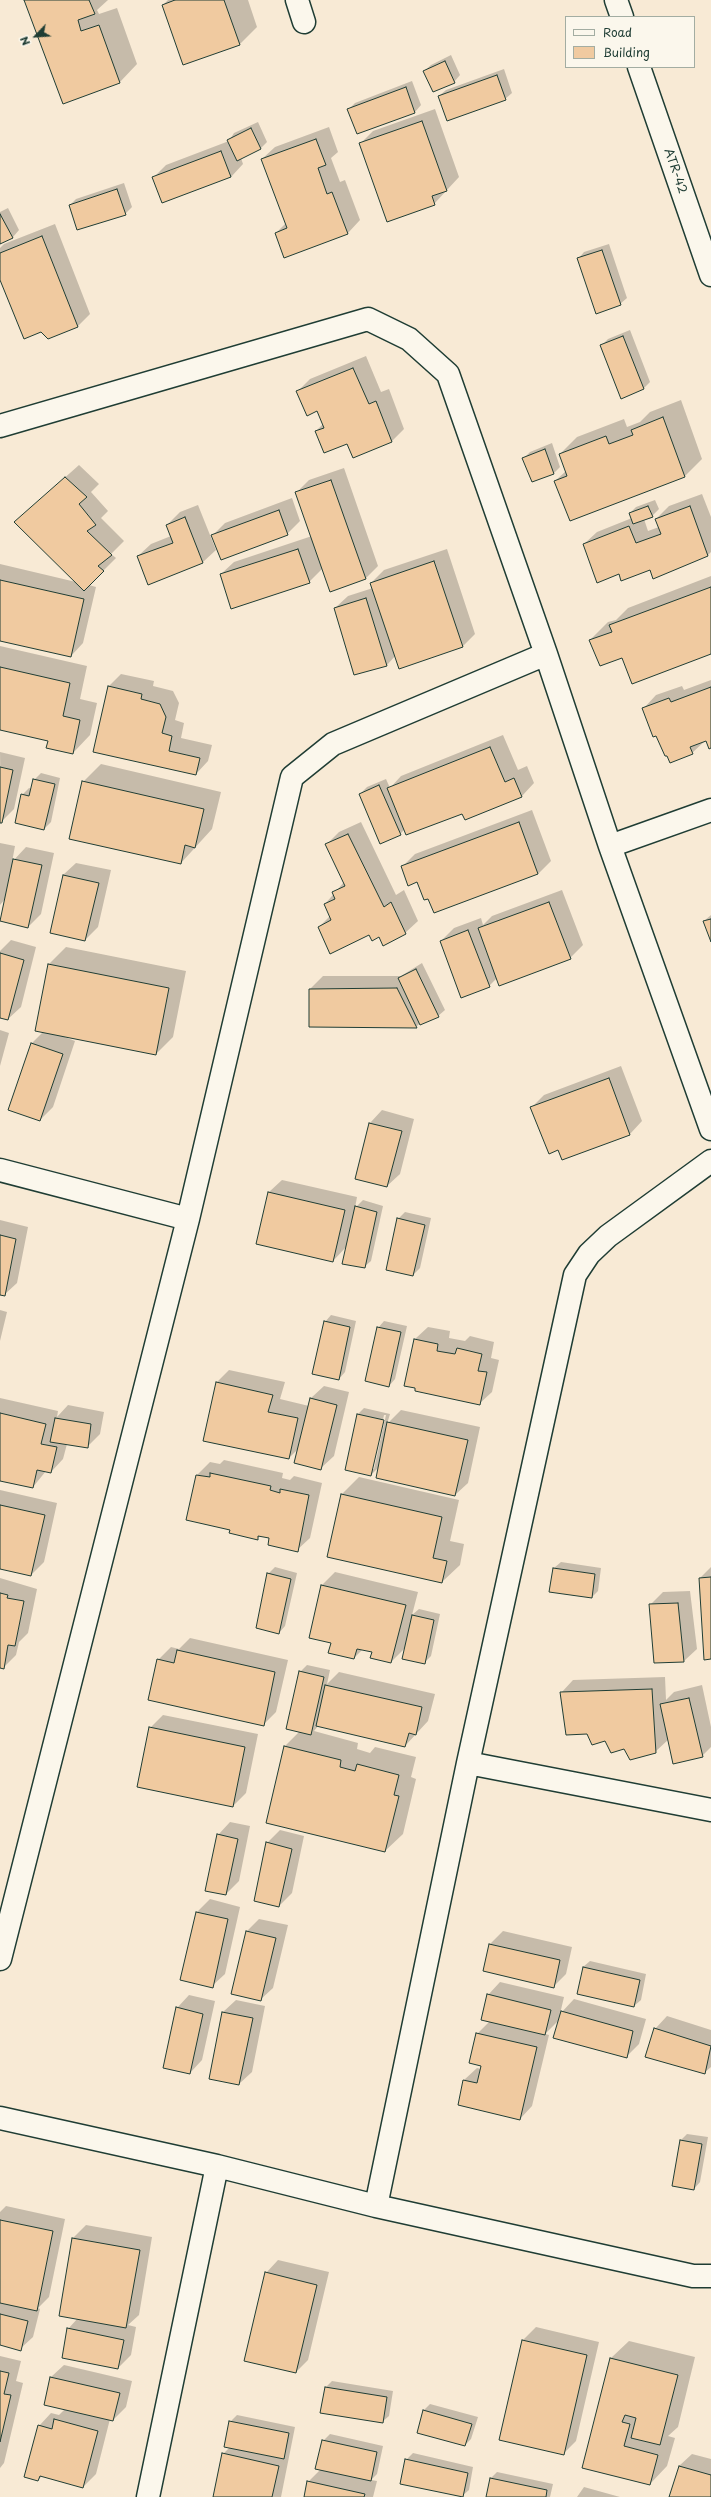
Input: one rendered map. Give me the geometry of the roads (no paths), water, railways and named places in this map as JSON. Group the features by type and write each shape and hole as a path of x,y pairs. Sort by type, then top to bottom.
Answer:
{"street":[{"path":"297,0 304,22"},
{"path":"616,0 622,16"},
{"name":"ATR-42","path":"639,68 711,276"},
{"path":"0,426 368,320 410,339 448,374 546,654 610,846 711,1129"},
{"path":"0,1959 188,1218 292,777 333,744 546,654"},
{"path":"610,846 711,810"},
{"path":"376,2206 468,1764 575,1275 589,1254 608,1236 711,1161"},
{"path":"0,1170 188,1218"},
{"path":"468,1764 711,1810"},
{"path":"0,2118 217,2166 376,2206 693,2276 711,2276"},
{"path":"148,2497 217,2166"}]}
